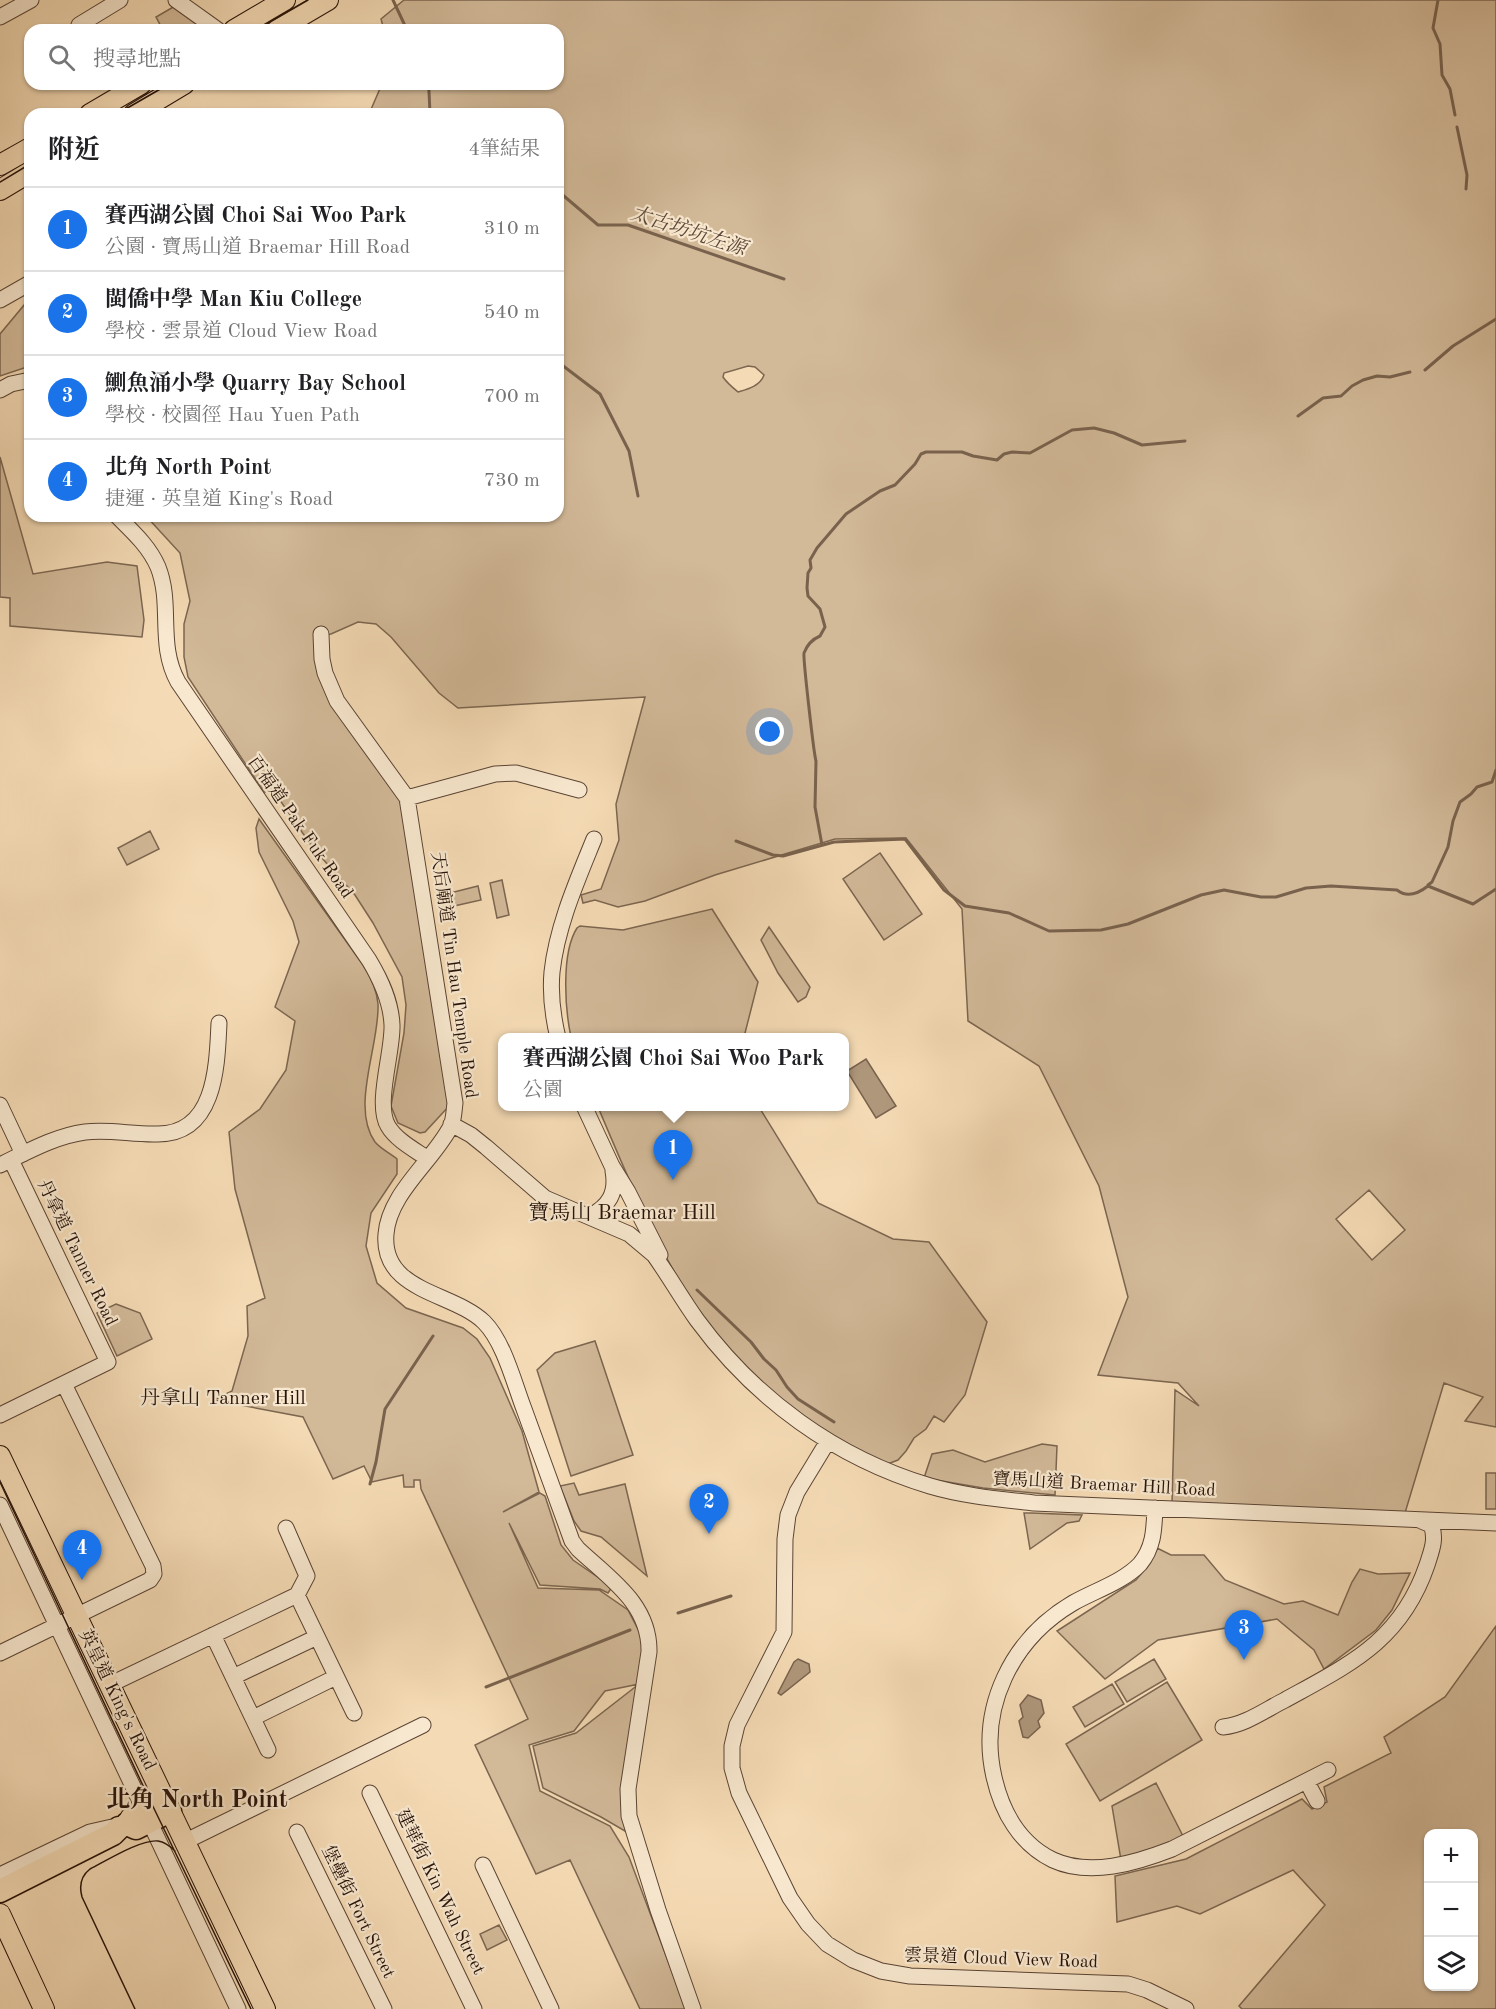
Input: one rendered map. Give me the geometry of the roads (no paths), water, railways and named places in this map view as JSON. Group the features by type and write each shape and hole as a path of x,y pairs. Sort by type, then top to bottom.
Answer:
{"highway":[{"path":"0,1891 113,1834 123,1826 136,1828 158,1811"}],"main road":[{"path":"244,24 285,0"},
{"path":"287,24 328,0"},
{"path":"100,108 131,90"},
{"path":"144,108 174,90"},
{"path":"0,165 24,151"},
{"path":"0,190 24,176"},
{"name":"英皇道 King's Road","path":"0,1456 109,1685 158,1811 184,1842 265,2009"},
{"path":"0,1914 44,2009"}],"street":[{"path":"0,17 31,0"},
{"path":"81,24 120,0"},
{"path":"176,0 210,24"},
{"path":"0,300 24,286"},
{"path":"0,390 24,381"},
{"name":"百福道 Pak Fuk Road","path":"123,522 135,534 158,567 162,583 165,646 171,667 183,690 373,966 386,994 392,1024 383,1109 389,1128 404,1142 428,1158"},
{"name":"天后廟道 Tin Hau Temple Road","path":"321,634 325,673 337,701 407,798 455,1103 452,1124 395,1205 388,1220 386,1237 392,1263 410,1282 471,1312 492,1333 512,1375 573,1541 578,1549 633,1603 647,1627 648,1663 628,1789 629,1816 658,1910 693,2009"},
{"path":"407,798 495,774 516,773 579,789"},
{"path":"557,1033 552,1001 552,972 568,906 594,838"},
{"path":"0,1105 12,1159 60,1138 79,1133 98,1131 169,1134 189,1125 197,1117 212,1089 218,1063 219,1023"},
{"name":"寶馬山道 Braemar Hill Road","path":"586,1111 612,1166 639,1212 678,1290"},
{"name":"寶馬山道 Braemar Hill Road","path":"452,1124 471,1135 545,1198 629,1234 654,1255 696,1319 738,1369 789,1415 828,1441 862,1459 915,1481 981,1497 1034,1503 1496,1522"},
{"name":"丹拿道 Tanner Road","path":"0,1128 12,1159 108,1362 64,1384"},
{"name":"寶馬山道 Braemar Hill Road","path":"590,1216 599,1211 611,1198 615,1181 612,1166"},
{"path":"629,1234 636,1223 639,1212"},
{"path":"0,1415 64,1384 153,1566 154,1574 150,1580 0,1653"},
{"name":"雲景道 Cloud View Road","path":"828,1441 797,1492 788,1515 785,1539 784,1632 737,1725 732,1746 732,1768 739,1792 798,1911 818,1935 837,1951 880,1971 910,1976 1128,1984 1147,1990 1186,2009"},
{"name":"英皇道 King's Road","path":"0,1505 57,1626 158,1811 238,2009"},
{"path":"1155,1508 1151,1546 1138,1566 1048,1620 1017,1653 1003,1679 992,1717 990,1745 996,1786 1008,1816 1027,1842 1047,1857 1076,1866 1107,1866 1138,1861 1173,1849 1328,1770"},
{"path":"1416,1519 1431,1525 1432,1549"},
{"path":"1223,1727 1244,1722 1362,1656 1391,1629 1416,1590 1432,1549 1443,1531 1460,1521"},
{"path":"109,1685 297,1595 308,1576 286,1528"},
{"path":"297,1595 354,1713"},
{"path":"213,1635 268,1750"},
{"path":"233,1677 317,1637"},
{"path":"253,1718 336,1677"},
{"path":"184,1842 423,1725"},
{"path":"1307,1782 1317,1801"},
{"name":"建華街 Kin Wah Street","path":"370,1792 474,2009"},
{"path":"0,1875 90,1832 110,1826 123,1826"},
{"name":"堡壘街 Fort Street","path":"297,1832 384,2009"},
{"path":"484,1870 517,1933 551,2009"}],"waterway":[{"path":"393,0 404,24"},
{"path":"1438,0 1433,28 1440,44 1442,75 1450,89 1455,115"},
{"path":"429,90 430,108"},
{"path":"1457,127 1467,175 1466,189"},
{"name":"太古坊坑左源","path":"564,196 598,225 628,225 784,279"},
{"path":"1425,370 1453,346 1496,319"},
{"path":"564,367 600,394 629,451 638,496"},
{"path":"1298,416 1323,398 1341,396 1363,380 1410,372"},
{"path":"822,845 815,807 816,761 804,653 825,627 820,609 808,596 808,573 811,568 810,560 817,548 846,514 880,491 895,485 915,464 921,454 926,452 962,452 997,460 1004,454 1012,452 1030,453 1072,430 1094,428 1114,433 1142,445 1185,441"},
{"path":"1428,885 1432,882 1448,847 1453,821 1460,802 1477,787 1492,782 1496,770"},
{"path":"736,841 773,855 783,856 834,842 905,839 944,890 965,906 1009,913 1049,931 1101,930 1128,924 1201,895 1224,890 1261,897 1276,897 1306,888 1331,886 1397,890 1405,894 1417,892 1428,886 1473,904 1496,889"},
{"path":"697,1290 751,1342 798,1399 834,1422"},
{"path":"370,1484 385,1409 433,1336"},
{"path":"678,1613 731,1596"},
{"path":"486,1687 630,1630"}],"tram line":[{"path":"266,24 308,0"},
{"path":"127,108 159,90"},
{"path":"0,182 24,168"},
{"path":"0,1482 251,2009"},
{"path":"135,2009 82,1897 82,1882 90,1869 142,1843 158,1841 167,1844 175,1851"}],"place":[{"name":"賽西湖公園 Choi Sai Woo Park","path":"673,1180"},
{"name":"閩僑中學 Man Kiu College","path":"709,1534"},
{"name":"北角 North Point","path":"82,1580"},
{"name":"鰂魚涌小學 Quarry Bay School","path":"1244,1660"}],"district":[{"name":"寶馬山 Braemar Hill","path":"622,1213"},
{"name":"丹拿山 Tanner Hill","path":"223,1399"},
{"name":"北角 North Point","path":"197,1801"}]}
